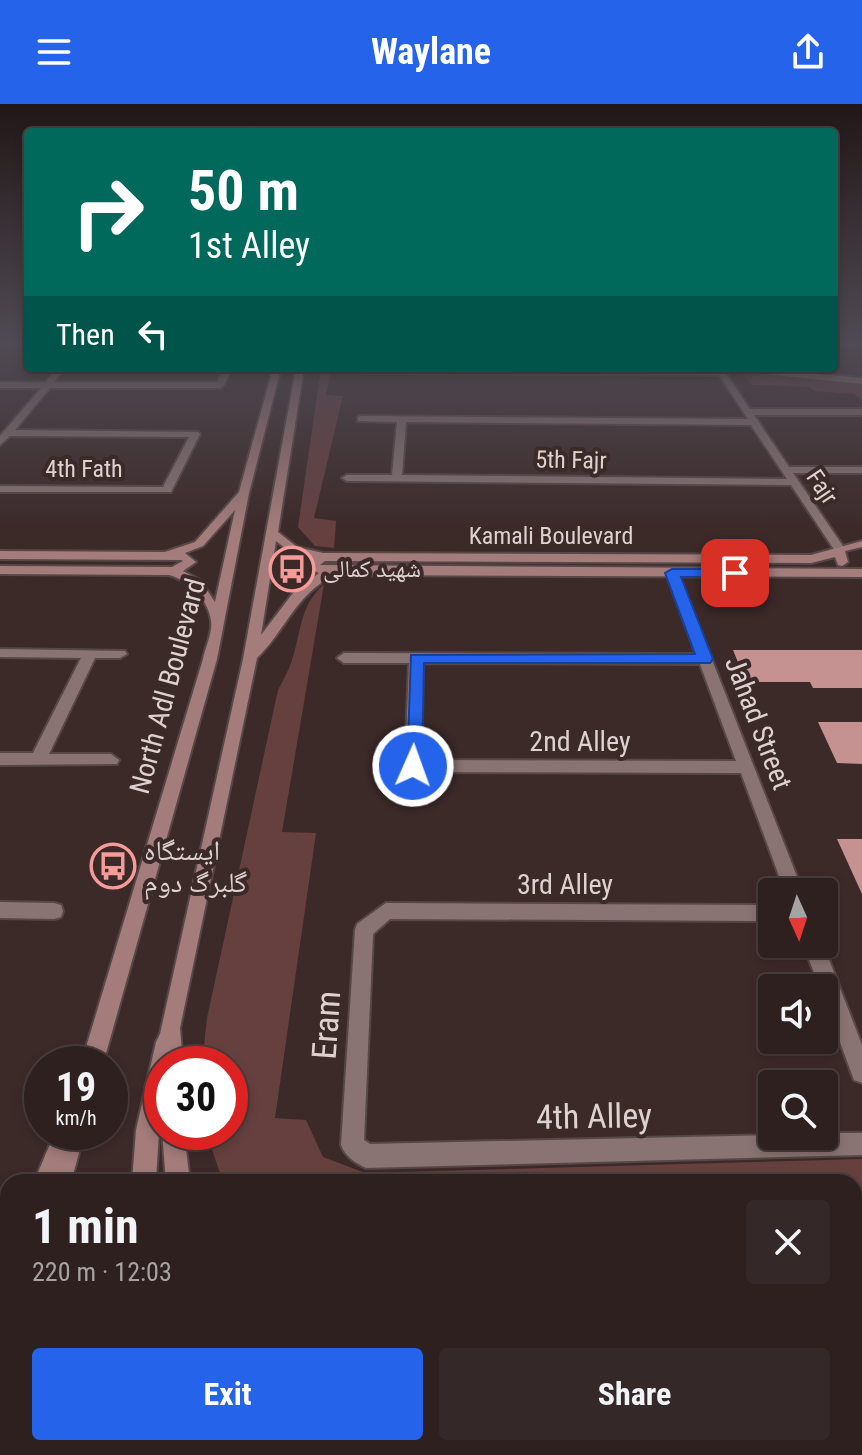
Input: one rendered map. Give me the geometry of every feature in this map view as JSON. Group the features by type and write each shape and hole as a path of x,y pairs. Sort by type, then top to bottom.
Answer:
{"street":[{"path":"3,437 31,405"},
{"name":"North Adl Boulevard","path":"97,1046 218,621 244,493 267,405"},
{"path":"144,1174 147,1130 250,659 293,405"},
{"name":"Fajr","path":"743,405 838,551"},
{"path":"361,419 751,417 862,412"},
{"path":"397,478 402,419"},
{"name":"4th Fath","path":"0,489 167,490 195,434 3,437"},
{"path":"786,470 862,470"},
{"name":"5th Fajr","path":"347,478 794,482"},
{"path":"165,556 199,544 244,493"},
{"name":"Kamali Boulevard","path":"271,532 293,549 323,557 811,559 862,544"},
{"path":"838,551 843,563 862,573"},
{"path":"0,555 184,556 189,559 188,565 171,571"},
{"path":"323,557 312,565 326,571"},
{"path":"0,570 171,571 188,575 199,583 218,621"},
{"path":"250,659 298,595 326,571"},
{"name":"Kamali Boulevard","path":"326,571 862,573"},
{"name":"Jahad Street","path":"672,573 789,878"},
{"path":"0,653 120,654"},
{"path":"38,760 90,654"},
{"path":"344,658 705,659"},
{"name":"2nd Alley","path":"416,658 413,766 746,767"},
{"path":"0,759 111,760"},
{"path":"0,910 54,911"},
{"name":"3rd Alley","path":"364,930 386,911 758,913"},
{"name":"Eram","path":"352,1124 364,930"},
{"path":"818,958 862,1072"},
{"path":"170,1028 171,1046"},
{"name":"4th Alley","path":"352,1124 352,1145 366,1156 862,1144"},
{"path":"49,1174 59,1150"},
{"path":"61,1174 68,1150"},
{"path":"175,1150 177,1174"}],"shaded area":[{"path":"316,405 341,405 314,518 336,521 334,548 315,546 298,527"},
{"path":"324,584 282,832 316,833 275,1118 306,1120 323,1157 365,1173 862,1159 862,1174 220,1174 212,1150 248,1150 248,1046 204,1046 207,1018 278,690 291,664 302,619 310,601"}],"building":[{"path":"733,650 862,650 862,688 813,688 810,682 746,682"},
{"path":"818,722 862,722 862,764 837,763"},
{"path":"837,839 862,839 862,894"}],"place":[{"name":"شهید کمالی","path":"292,569"},
{"name":"ایستگاه گلبرگ دوم","path":"113,866"}],"route":[{"path":"413,766 416,658 705,659 672,573 735,573"}]}
